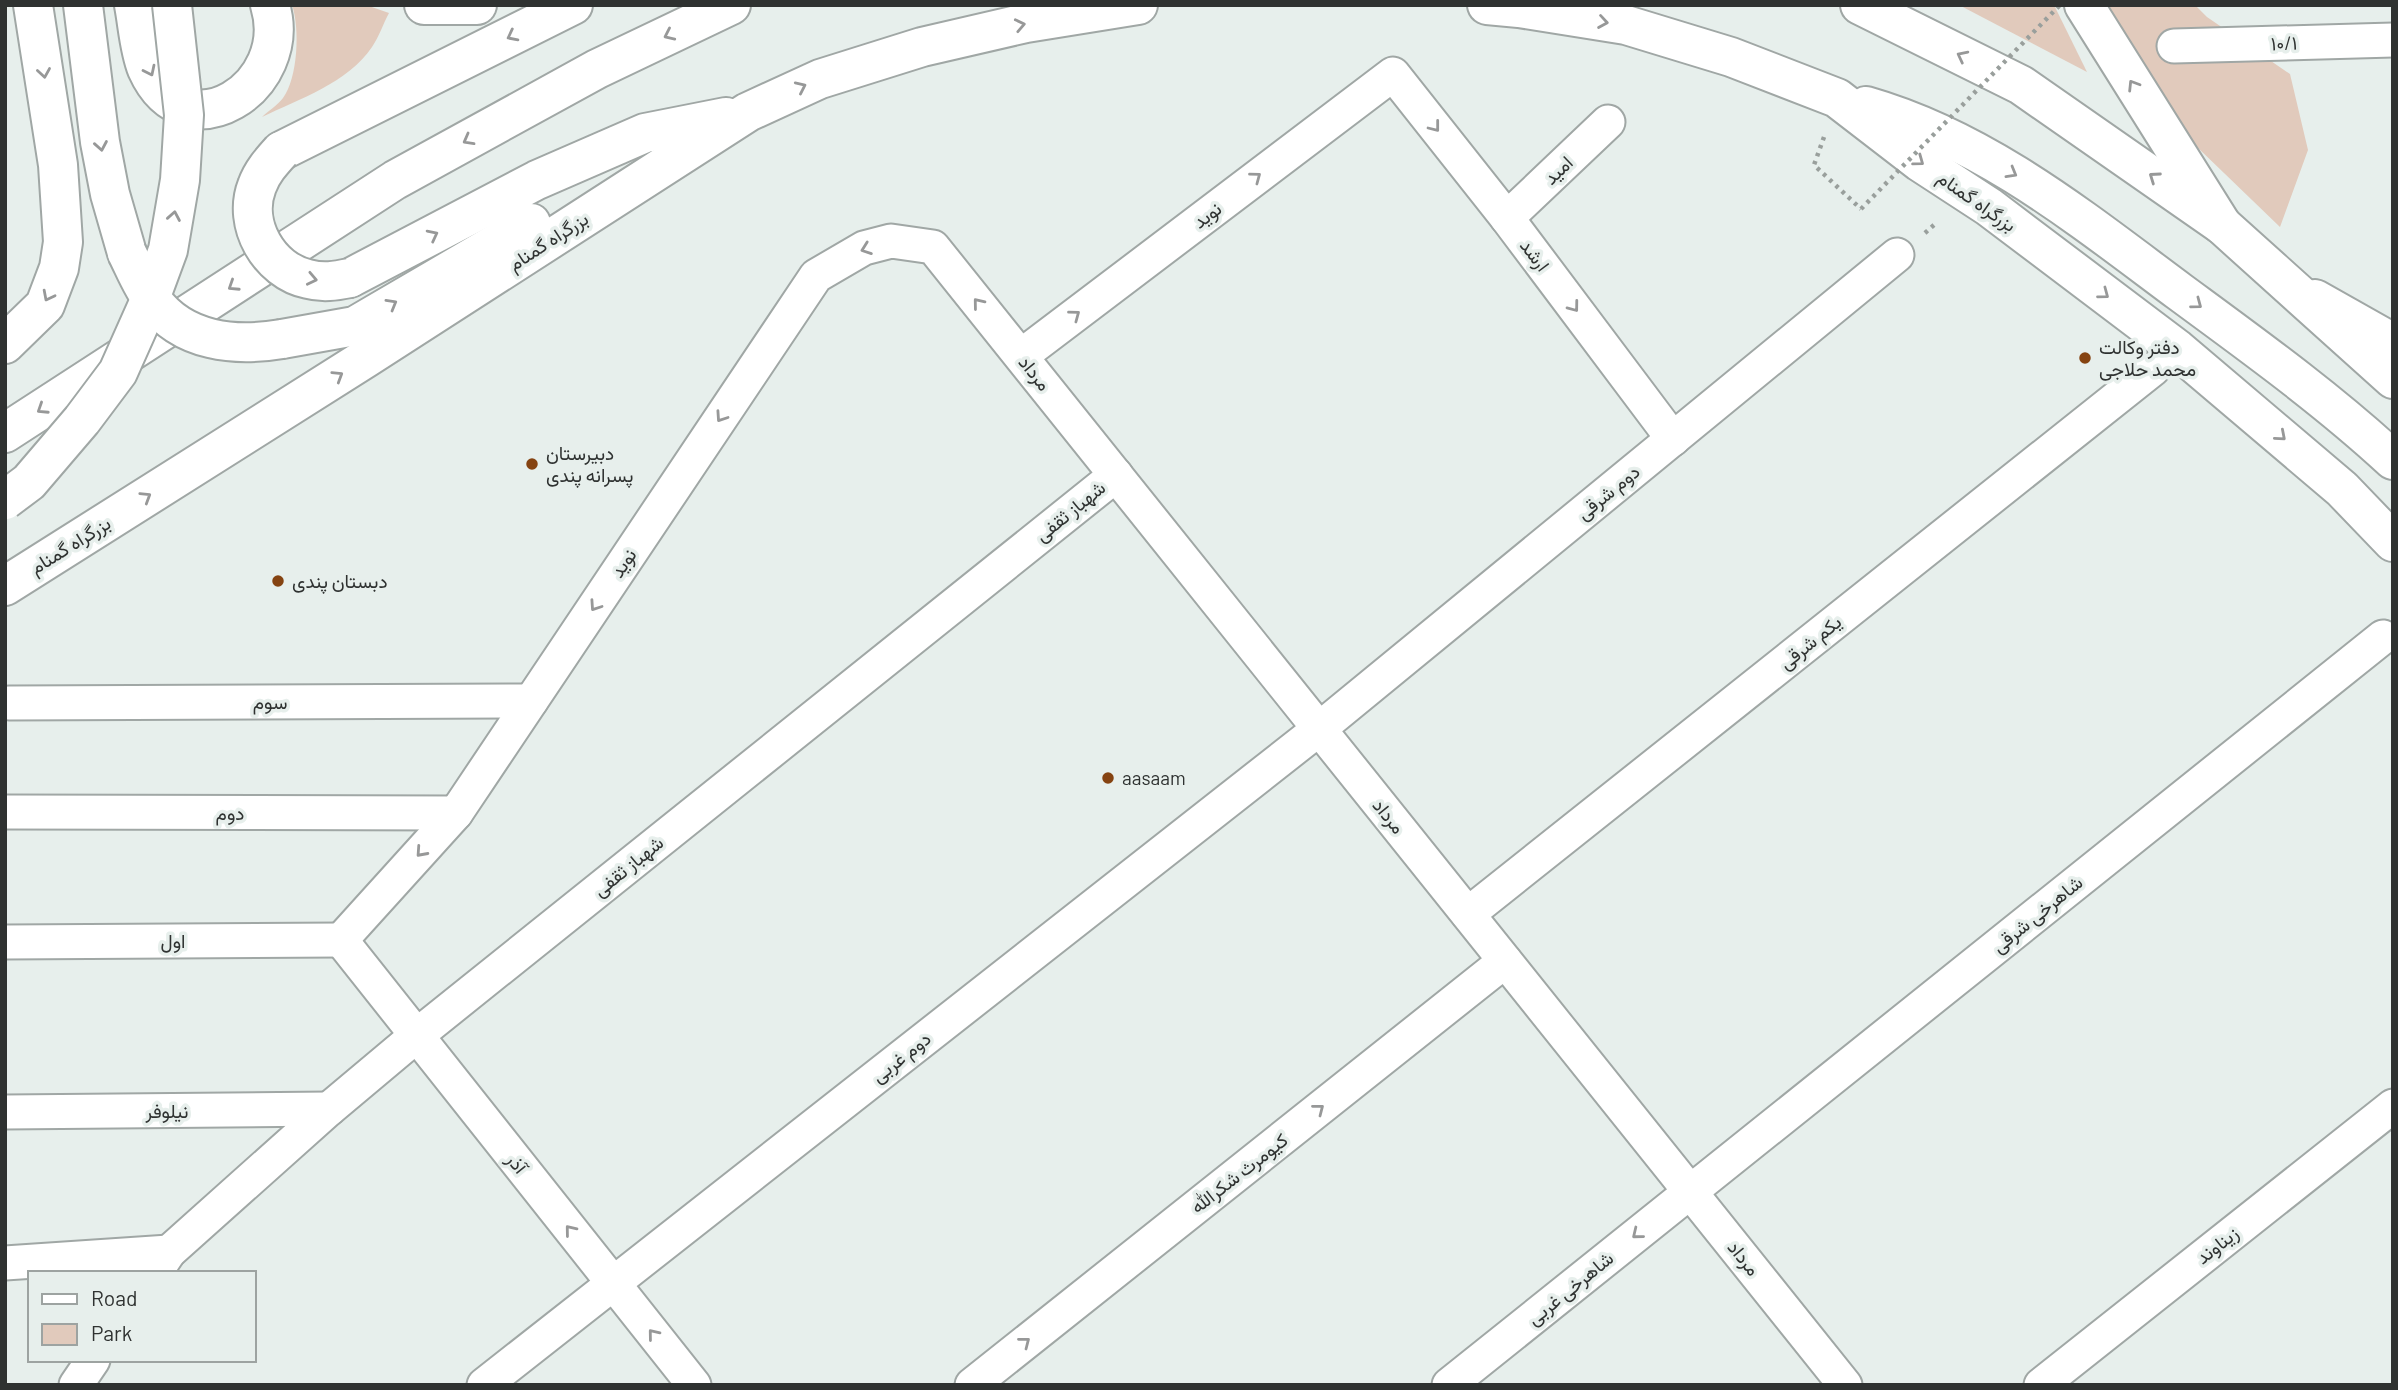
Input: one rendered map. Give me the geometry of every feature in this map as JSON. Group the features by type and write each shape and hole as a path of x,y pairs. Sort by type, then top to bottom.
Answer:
{"main road":[{"path":"5,344 45,305 59,268 63,242 58,166 33,5"},
{"path":"83,5 100,142 110,194 127,253 153,301 183,328 200,336 232,343 248,344 355,326 626,167 748,112"},
{"path":"134,5 147,69 172,101 191,109 211,109 232,102 260,76 270,57 274,38 274,19 270,5"},
{"path":"5,500 29,482 82,420 118,372 147,307 168,250 180,180 184,115 172,5"},
{"path":"424,5 477,5"},
{"path":"573,5 281,151 266,168 256,188 253,211 257,233 268,253 285,269 305,279 328,282 350,278 537,180 645,133 748,112"},
{"path":"5,433 394,180 597,69 731,5"},
{"name":"بزرگراه گمنام","path":"5,586 748,112 820,79 922,47 1026,23 1138,5"},
{"name":"بزرگراه گمنام","path":"1487,5 1626,25 1731,57 1838,98 1920,162 1990,207 2177,349 2342,489 2393,542"},
{"path":"1860,5 2021,85 2222,225 2393,379"},
{"path":"2084,5 2222,225"},
{"path":"1838,98 1894,114 1954,141 2026,181 2075,214 2303,385 2393,460"},
{"path":"2289,284 2393,343"}],"street":[{"name":"۱۰/۱","path":"2174,46 2393,40"},
{"name":"ارشد","path":"1393,74 1507,218 1673,439"},
{"name":"نوید","path":"1021,356 1393,74"},
{"name":"امید","path":"1507,218 1608,122"},
{"name":"نوید","path":"341,940 456,813 816,276 864,248 891,241 933,247"},
{"name":"مرداد","path":"933,247 1845,1385"},
{"name":"دوم شرقی","path":"1319,729 1897,256"},
{"name":"یکم شرقی","path":"1468,914 2153,369"},
{"name":"شهباز ثقفی","path":"162,1262 329,1109 416,1036 1116,475"},
{"name":"شاهرخی شرقی","path":"1690,1191 2383,637"},
{"name":"سوم","path":"9,703 531,701"},
{"name":"دوم غربی","path":"484,1385 1319,729"},
{"name":"دوم","path":"5,812 456,813"},
{"name":"آذر","path":"341,940 694,1385"},
{"name":"اول","path":"5,942 341,940"},
{"name":"کیومرث شکرالله","path":"972,1385 1505,961"},
{"name":"زیناوند","path":"2042,1385 2393,1106"},
{"name":"نیلوفر","path":"5,1112 329,1109"},
{"name":"شاهرخی غربی","path":"1449,1385 1690,1191"},
{"path":"5,1263 162,1262"},
{"path":"76,1385 92,1362"}],"path":[{"path":"1814,165 1861,209 2060,5"}],"green space":[{"path":"292,5 366,5 389,13 372,47 350,71 322,89 262,117 283,98 292,78 297,39"},
{"path":"1959,5 2054,5 2087,72"},
{"path":"2107,5 2195,5 2207,17 2290,74 2308,150 2280,227 2196,146 2143,68"}],"place":[{"name":"دفتر وکالت محمد حلاجی","path":"2085,358"},
{"name":"دبیرستان پسرانه پندی","path":"532,464"},
{"name":"دبستان پندی","path":"278,581"},
{"name":"aasaam","path":"1108,778"}]}
